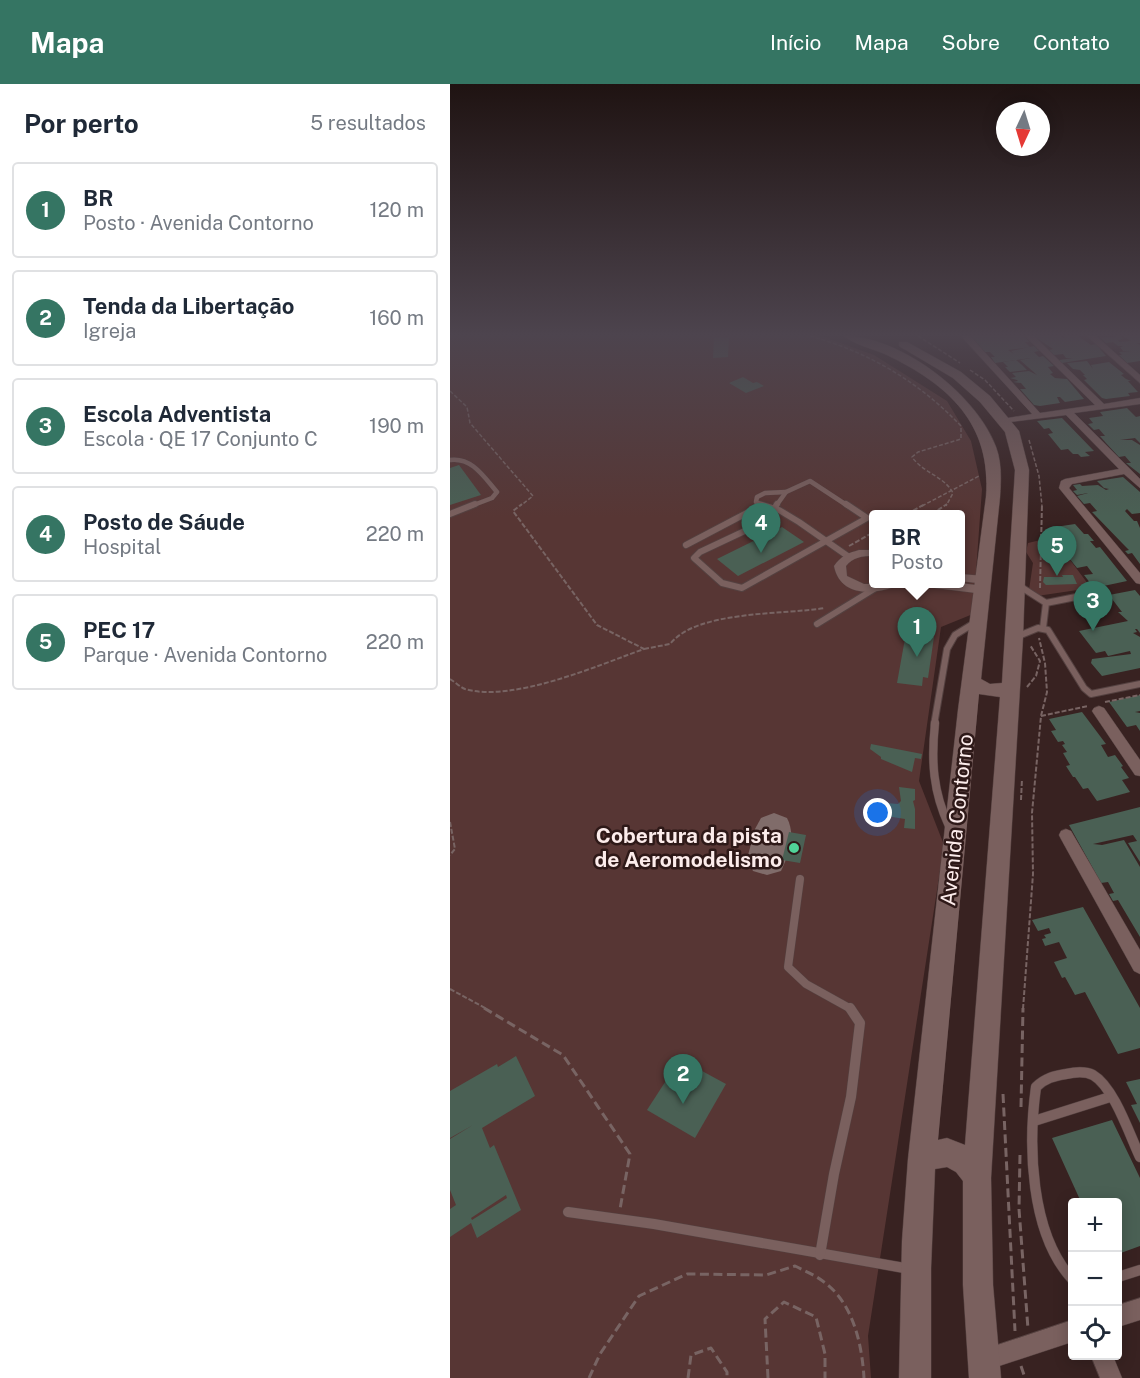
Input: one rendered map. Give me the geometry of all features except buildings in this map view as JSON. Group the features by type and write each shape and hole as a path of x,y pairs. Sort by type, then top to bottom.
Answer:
{"main road":[{"path":"956,396 979,426 992,459 1017,448"},
{"name":"Avenida Contorno","path":"982,396 1012,419 1012,431 1023,487 977,1178 978,1285 985,1369"},
{"path":"962,402 969,397 985,399"},
{"name":"Avenida Contorno","path":"915,1378 915,1270 922,1161 971,681 989,542 992,459"},
{"path":"989,542 1002,538 1012,541 1018,547"},
{"path":"971,681 985,690 994,692 1010,687"},
{"path":"922,1161 940,1152 952,1152 964,1159 977,1178"}],"street":[{"path":"1020,396 1038,416"},
{"path":"1091,396 1101,406"},
{"path":"1012,419 1136,401 1140,410"},
{"path":"1068,411 1140,485"},
{"path":"1127,471 1069,481 1064,488 1140,580"},
{"path":"869,553 845,553 840,566 842,578 855,586 869,587"},
{"path":"965,579 984,585"},
{"path":"965,585 984,585"},
{"path":"1099,711 1140,771"},
{"path":"1066,836 1140,966"},
{"path":"1122,1315 1140,1309"},
{"path":"985,1369 1030,1344 1068,1331"},
{"path":"1104,1360 1111,1378"}],"lane":[{"path":"450,460 468,461 497,492 492,498 450,514"},
{"path":"751,528 700,552 694,558 726,585 739,589 830,541 867,518 813,482 807,482 786,492 759,495 756,502 760,506 774,509 830,541 845,553"},
{"path":"774,509 786,492"},
{"path":"686,545 760,506"},
{"path":"1017,584 1046,603 1086,595"},
{"path":"817,624 874,588"},
{"path":"1040,628 1046,603"},
{"path":"956,839 937,799 932,766 934,738 945,650 954,636 980,619"},
{"path":"1014,638 1040,628 1048,630 1087,692 1096,694 1140,684"},
{"path":"800,879 788,967 806,984 850,1008 860,1023 851,1097 834,1174 820,1255"},
{"path":"1068,1275 1054,1254 1037,1195 1032,1167 1036,1087 1044,1079 1069,1072 1085,1073 1098,1078 1140,1156"},
{"path":"1034,1121 1110,1097"},
{"path":"568,1212 618,1218 915,1270"},
{"path":"1122,1276 1140,1270"}],"path":[{"path":"456,396 467,407 471,423 533,496 518,504 513,511 597,625 644,649"},
{"path":"928,396 947,410 961,426 961,439 918,452 912,457 915,465 951,486 953,493 947,505 939,510"},
{"path":"1003,396 1012,419 1038,464 1043,517 1040,599"},
{"path":"914,510 952,490 992,459"},
{"path":"845,553 869,535"},
{"path":"450,679 463,688 482,692 537,685 644,649 670,644 678,634 685,630 730,617 802,612 833,606"},
{"path":"1021,1117 1024,979 1033,874 1032,813 1041,716 1047,692 1040,628"},
{"path":"450,822 455,849 450,855"},
{"path":"450,989 528,1032 562,1055 630,1154 618,1218"},
{"path":"1020,1152 1019,1209 1030,1344"},
{"path":"589,1378 600,1354 639,1296 687,1274 766,1275 795,1266 826,1283 851,1315 864,1361 864,1378"},
{"path":"768,1378 765,1319 784,1302 816,1317 825,1354 825,1378"},
{"path":"688,1378 691,1355 711,1348 727,1372 727,1378"}],"shaded area":[{"path":"450,396 940,396 947,401 971,441 982,489 973,614 941,627 919,781 944,845 868,1336 871,1378 450,1378"},
{"path":"1053,537 1091,588 1037,596 1029,590 1033,563 1026,552 1028,543"}],"taxiway":[{"path":"767,859 774,829"}],"place":[{"name":"Posto de Sáude","path":"761,553"},
{"name":"PEC 17","path":"1057,576"},
{"name":"Escola Adventista","path":"1093,631"},
{"name":"BR","path":"917,657"},
{"name":"Cobertura da pista de Aeromodelismo","path":"794,848"},
{"name":"Tenda da Libertação","path":"683,1104"}]}
